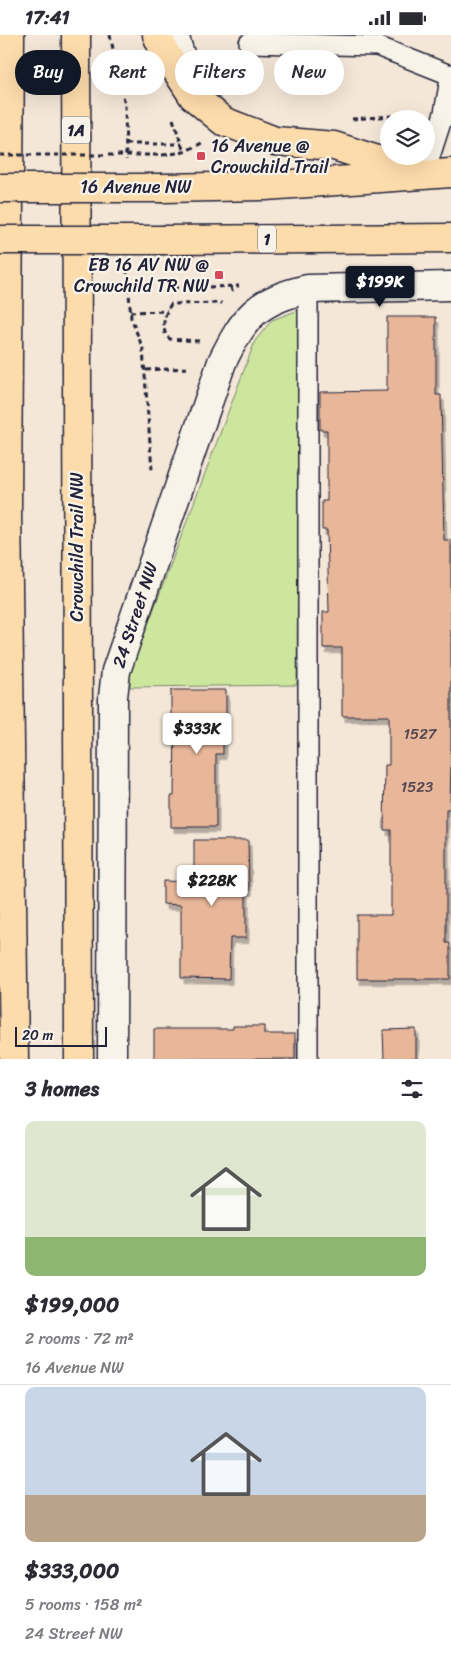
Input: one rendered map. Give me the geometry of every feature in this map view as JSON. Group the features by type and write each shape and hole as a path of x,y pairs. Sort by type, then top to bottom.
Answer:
{"highway":[{"path":"10,35 4,518 14,955 14,1059"},
{"name":"Crowchild Trail NW","path":"76,35 79,1059"},
{"path":"157,35 164,51 193,96 222,121 275,141 334,146 424,175"},
{"name":"16 Avenue NW","path":"0,188 266,186 451,173"},
{"name":"1","path":"0,240 451,238"},
{"path":"0,1003 14,955"}],"street":[{"path":"174,35 193,96"},
{"path":"308,289 451,286"},
{"name":"24 Street NW","path":"112,1059 113,697 116,671 222,362 236,334 248,317 266,303 290,293 308,289"}],"lane":[{"path":"249,43 376,41 451,75 444,113 424,175"},
{"path":"308,289 308,1059"}],"path":[{"path":"110,35 125,105 126,144 182,144 184,152"},
{"path":"0,155 163,155 184,152 207,140"},
{"path":"174,287 231,287 244,285"},
{"path":"231,287 233,296"},
{"path":"201,345 199,340 170,339 166,336 163,327 171,304 228,303"},
{"path":"129,307 143,349 146,369 152,470 155,474"},
{"path":"130,312 167,311"},
{"path":"146,369 194,368"}],"green space":[{"path":"299,310 297,685 130,687 130,672 255,341 272,320"}],"building":[{"path":"387,317 436,317 436,395 441,395 444,540 451,540 451,758 450,809 446,809 446,943 450,943 450,979 357,979 357,915 391,915 391,830 384,830 385,765 389,765 389,716 342,716 342,648 323,648 323,612 329,612 327,530 322,530 322,501 327,501 327,430 320,430 320,392 387,391"},
{"path":"171,690 226,690 226,723 223,723 223,754 216,754 216,827 171,827 171,796 174,796 175,723 171,723"},
{"path":"194,840 248,840 249,890 246,890 246,938 230,938 229,979 181,978 181,905 163,904 163,881 194,882"},
{"path":"233,1026 264,1026 264,1034 295,1034 295,1059 154,1059 154,1029 233,1029"},
{"path":"416,1029 416,1059 384,1059 383,1030"}],"place":[{"name":"16 Avenue @ Crowchild Trail","path":"201,156"},
{"name":"EB 16 AV NW @ Crowchild TR NW","path":"219,275"}]}
